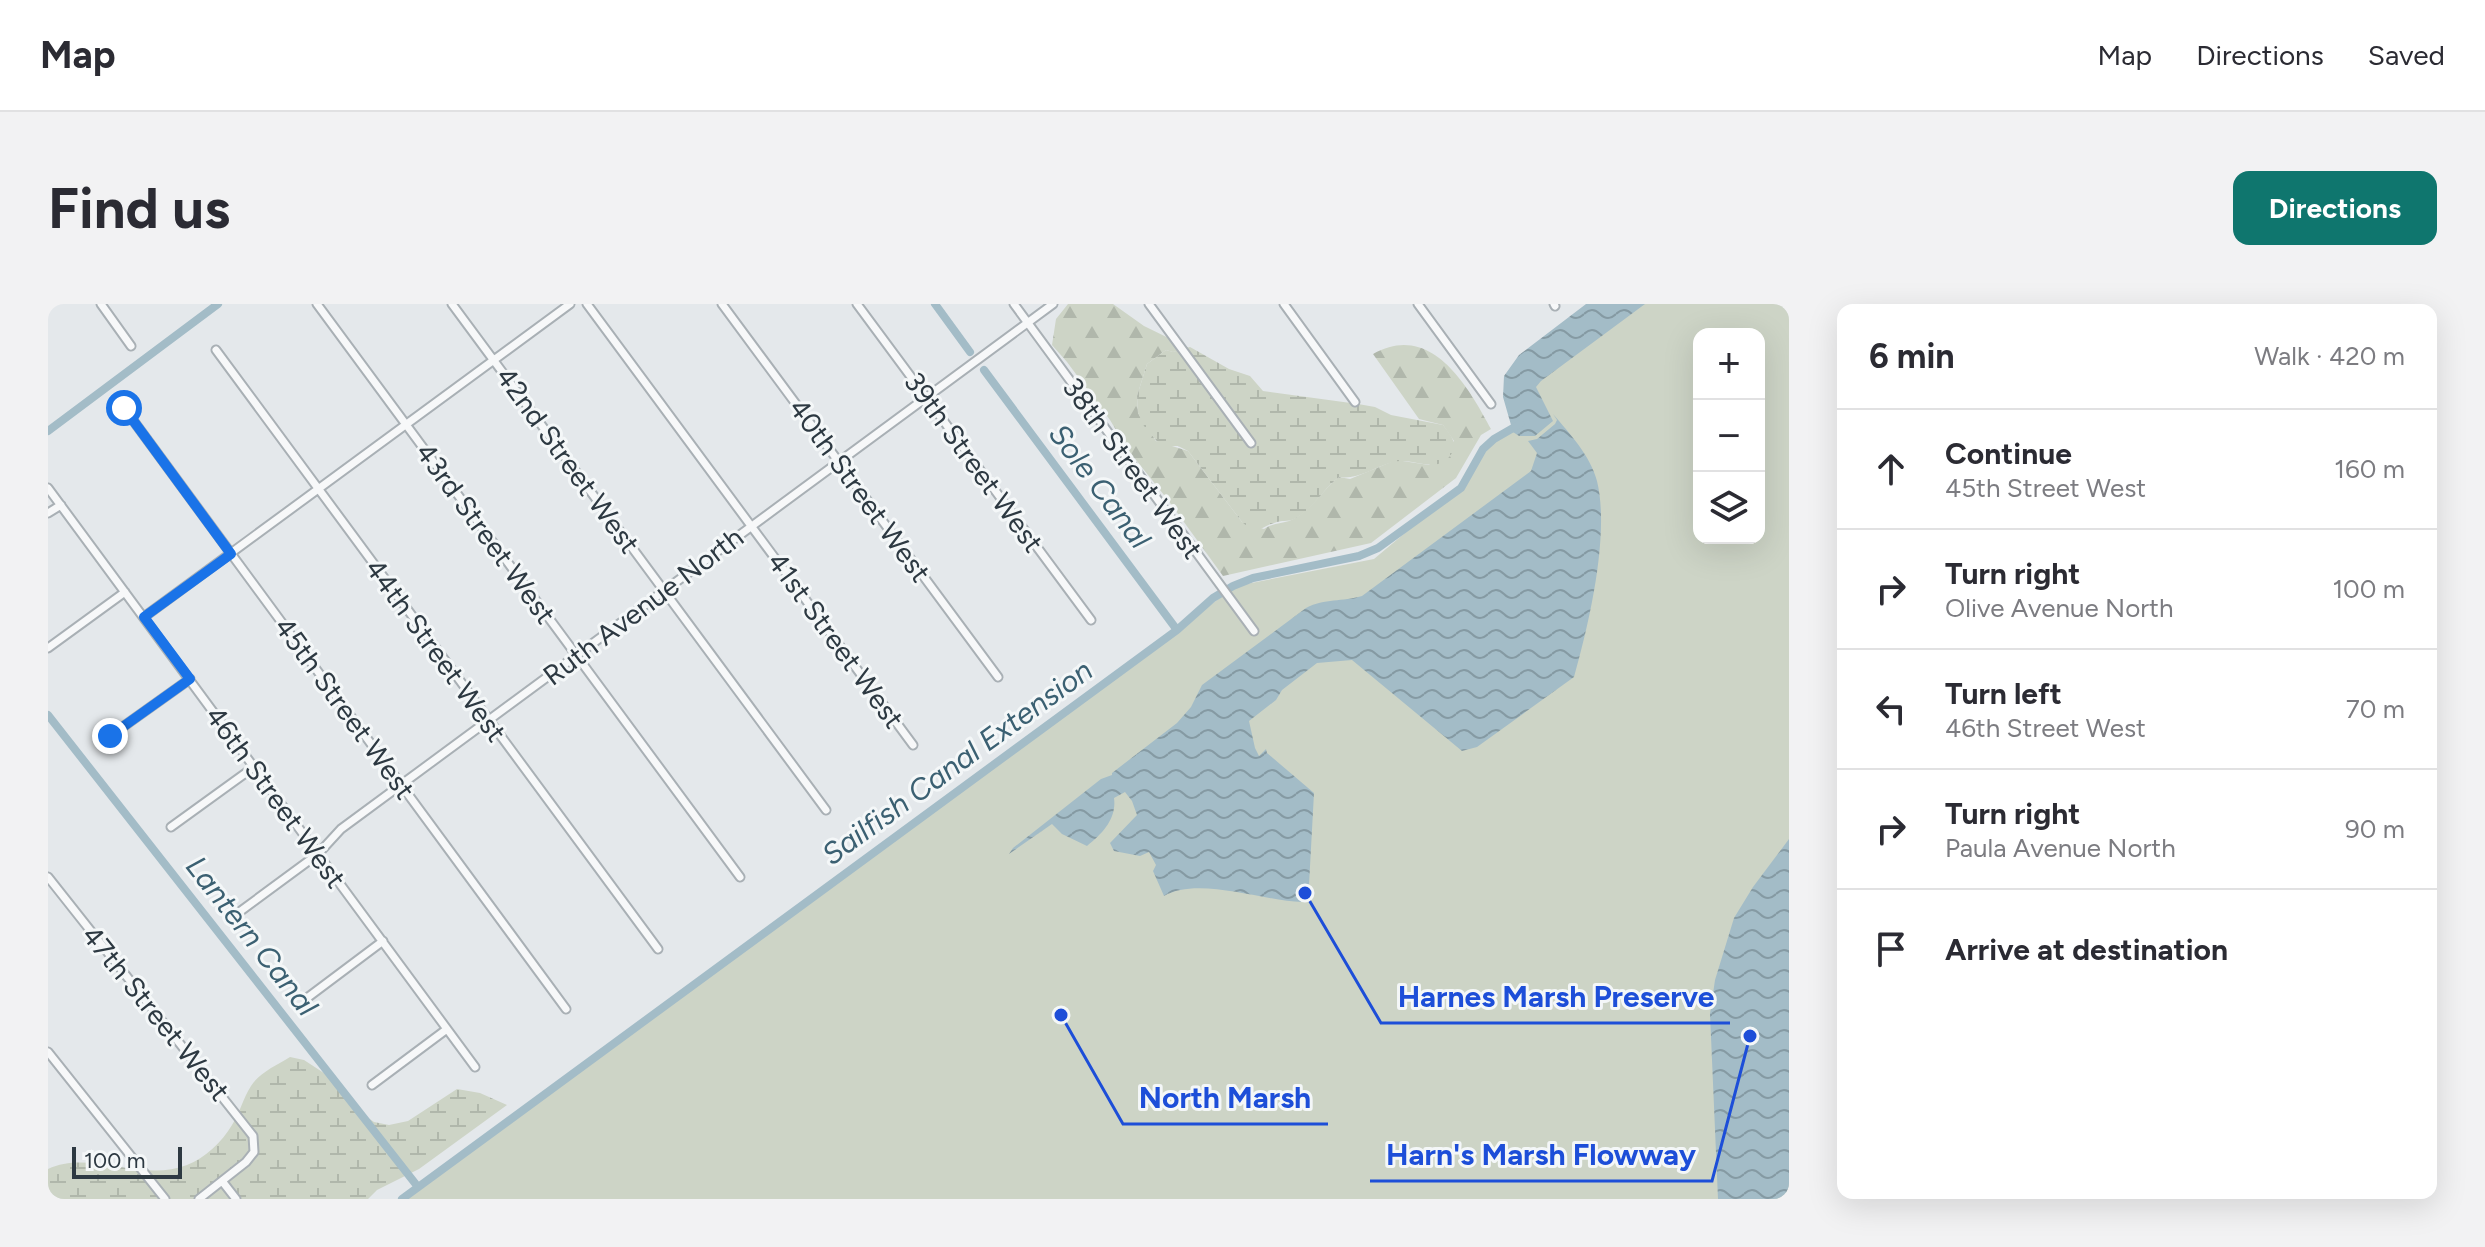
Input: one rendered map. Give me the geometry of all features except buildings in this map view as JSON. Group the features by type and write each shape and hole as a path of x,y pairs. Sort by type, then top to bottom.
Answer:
{"street":[{"path":"101,304 131,346"},
{"name":"43rd Street West","path":"317,304 740,877"},
{"name":"42nd Street West","path":"452,304 826,810"},
{"path":"144,617 570,304"},
{"name":"41st Street West","path":"587,304 913,745"},
{"name":"40th Street West","path":"722,304 998,677"},
{"name":"39th Street West","path":"857,304 1091,620"},
{"name":"38th Street West","path":"1014,304 1254,631"},
{"name":"Ruth Avenue North","path":"238,913 318,854 341,829 1053,304"},
{"path":"1149,304 1251,443"},
{"path":"1284,304 1355,402"},
{"path":"1418,304 1491,404"},
{"name":"44th Street West","path":"216,350 658,949"},
{"name":"45th Street West","path":"124,408 566,1009"},
{"name":"46th Street West","path":"48,488 475,1067"},
{"path":"48,513 61,505"},
{"path":"48,648 125,592"},
{"path":"110,736 190,679"},
{"path":"171,827 254,767"},
{"name":"47th Street West","path":"49,881 248,1129 255,1144 254,1152 222,1181"},
{"path":"307,998 383,941"},
{"path":"372,1085 447,1029"},
{"path":"48,1052 165,1199"},
{"path":"199,1199 222,1181 236,1199"}],"green space":[{"path":"1068,304 1113,304 1144,326 1189,348 1173,352 1166,350 1147,364 1137,396 1138,413 1156,441 1188,451 1242,522 1264,529 1296,517 1339,477 1350,479 1396,460 1429,465 1454,441 1443,425 1419,419 1373,354 1394,346 1413,346 1430,352 1459,378 1491,429 1481,435 1456,478 1371,543 1223,576 1052,345 1056,319"},
{"path":"1626,304 1789,304 1789,1199 406,1199 1236,586 1374,559 1461,486 1490,445 1536,411 1530,376"},
{"path":"1190,347 1229,369 1250,376 1263,391 1375,407 1391,415 1443,425 1450,434 1454,449 1446,460 1432,465 1393,462 1359,475 1339,477 1296,518 1252,529 1242,522 1188,451 1178,446 1161,446 1144,426 1138,413 1137,396 1147,364 1166,350 1173,352"},
{"path":"290,1057 304,1060 330,1077 374,1122 389,1125 408,1121 457,1089 480,1093 507,1105 419,1169 377,1190 368,1199 48,1199 48,1169 64,1164 81,1162 170,1170 200,1158 228,1131 254,1081"}],"water":[{"path":"1586,304 1645,304 1541,381 1536,387 1553,421 1535,436 1519,436 1513,432 1503,397 1504,376 1519,355"},
{"path":"1553,414 1590,462 1600,502 1596,579 1574,677 1477,747 1462,751 1352,660 1317,663 1282,690 1276,700 1249,721 1259,756 1266,749 1314,793 1309,885 1302,902 1194,888 1164,896 1153,871 1156,865 1149,852 1140,856 1114,851 1110,843 1137,815 1125,792 1114,798 1111,819 1087,846 1062,834 1052,824 1009,854 1101,779 1112,775 1177,723 1191,707 1202,685 1306,608 1362,596 1531,471 1537,453 1528,441 1537,439 1555,424 1557,420"},
{"path":"1789,839 1789,1199 1718,1199 1710,1014 1715,980 1734,918"}],"waterway":[{"path":"48,431 218,304"},
{"name":"Sole Canal","path":"935,304 970,352"},
{"name":"Sole Canal","path":"984,370 1177,630"},
{"name":"Sailfish Canal Extension","path":"402,1199 1177,630 1213,598 1253,578 1359,556 1378,548 1461,488 1483,449 1520,424"},
{"name":"Lantern Canal","path":"48,715 418,1187"}],"place":[{"name":"Harnes Marsh Preserve","path":"1305,893"},
{"name":"North Marsh","path":"1061,1015"},
{"name":"Harn's Marsh Flowway","path":"1750,1036"}],"route":[{"path":"110,736 190,679 144,617 231,554 124,408"}]}
